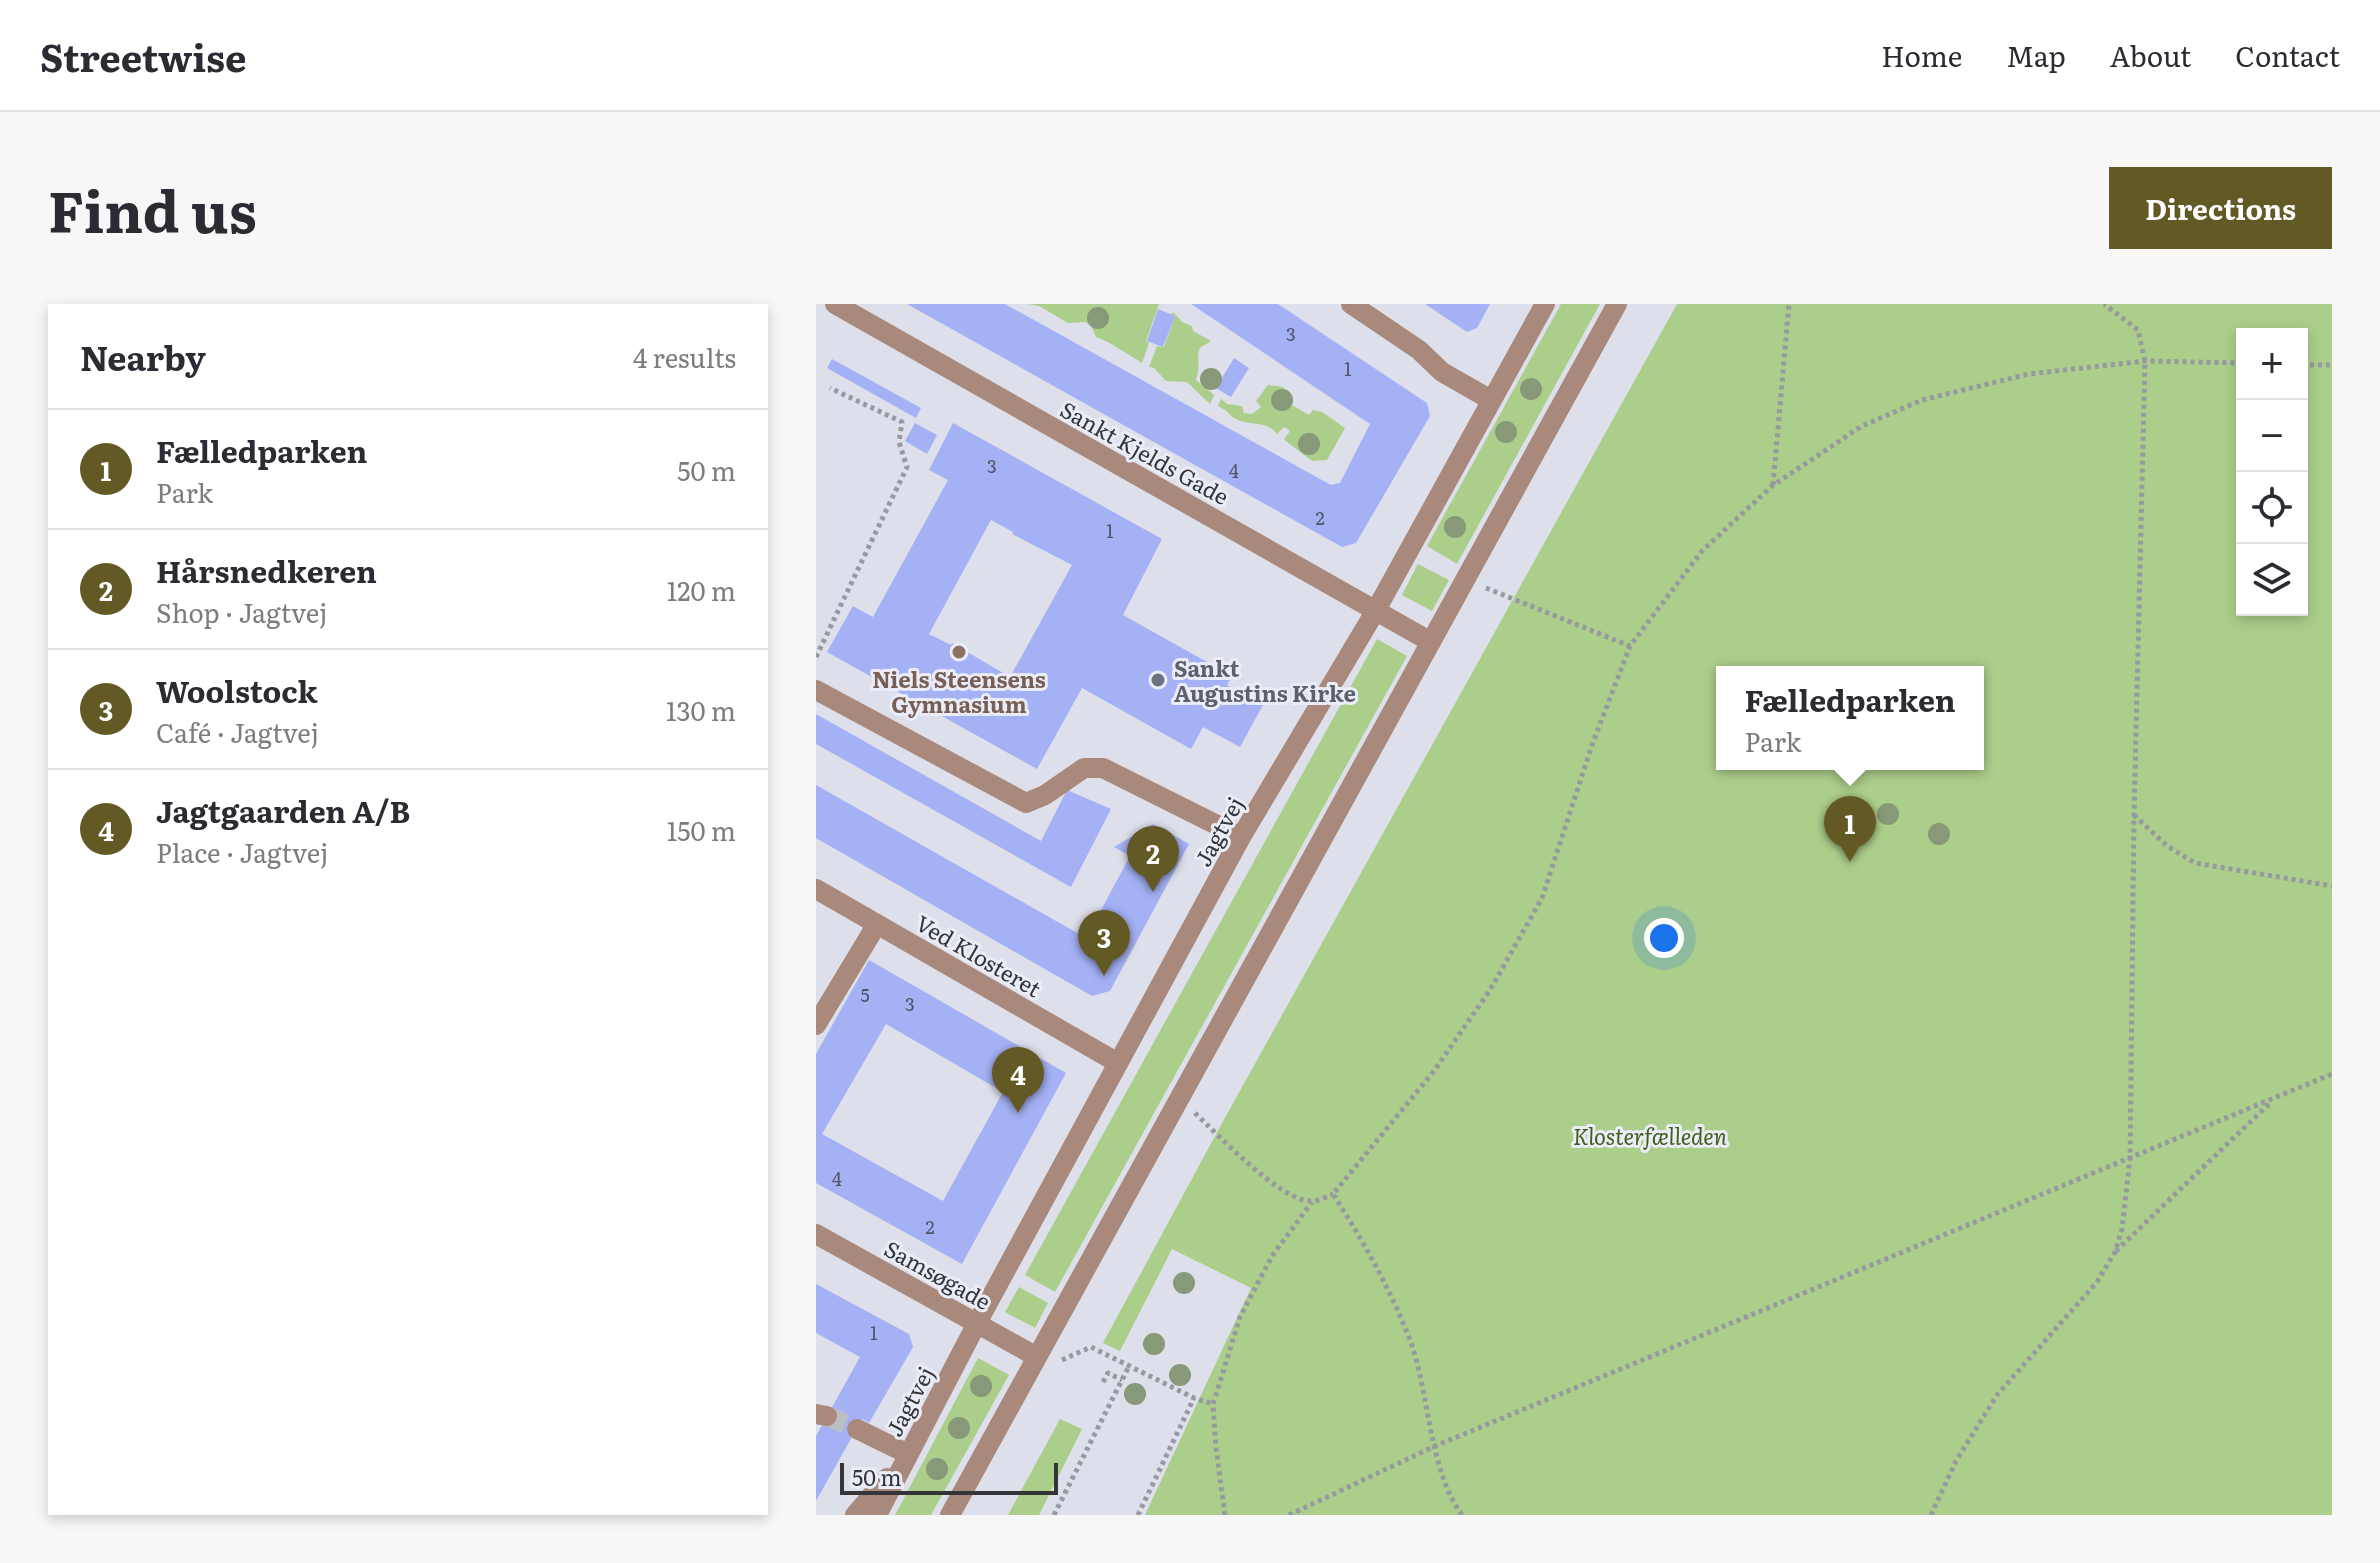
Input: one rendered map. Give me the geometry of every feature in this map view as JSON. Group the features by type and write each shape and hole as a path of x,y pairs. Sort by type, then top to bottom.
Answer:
{"street":[{"name":"Sankt Kjelds Gade","path":"835,304 1431,642"},
{"path":"1351,304 1419,350 1442,372 1491,400"},
{"name":"Jagtvej","path":"877,1515 977,1323 1241,837 1376,610 1545,304"},
{"path":"950,1515 1617,304"},
{"path":"816,690 1026,803 1045,795 1084,768 1103,768 1241,837"},
{"name":"Ved Klosteret","path":"816,889 1118,1063"},
{"path":"816,1025 877,924"},
{"name":"Samsøgade","path":"816,1234 1037,1357"},
{"path":"855,1515 908,1454 857,1429"}],"path":[{"path":"1772,486 1789,304"},
{"path":"1931,1515 1956,1461 1997,1395 2097,1282 2115,1252 2122,1229 2130,1159 2134,815 2145,361 2138,330 2104,304"},
{"path":"1225,1515 1213,1404 1240,1317 1272,1256 1312,1202 1333,1194 1434,1071 1490,990 1542,898 1592,745 1630,646 1702,551 1772,486 1862,426 1922,400 2029,374 2145,361 2236,363"},
{"path":"2308,365 2332,365"},
{"path":"816,657 907,467 899,442 902,422 830,388"},
{"path":"1465,580 1630,646"},
{"path":"2134,815 2167,846 2195,863 2332,886"},
{"path":"1289,1515 1435,1446 2332,1074"},
{"path":"1180,1099 1273,1184 1312,1202"},
{"path":"2115,1252 2273,1099"},
{"path":"1333,1194 1370,1253 1411,1342 1450,1499 1462,1515"},
{"path":"1037,1357 1054,1364 1091,1347 1194,1398 1213,1404"},
{"path":"1054,1515 1129,1366"},
{"path":"1103,1382 1108,1373 1122,1380"},
{"path":"1138,1515 1194,1398"}],"green space":[{"path":"1028,304 1159,304 1142,363 1096,337 1091,326 1085,322 1068,323 1039,306"},
{"path":"1561,304 1600,304 1457,564 1427,546"},
{"name":"Klosterfælleden","path":"1677,304 2332,304 2332,1515 1145,1515 1251,1288 1172,1249 1120,1351 1103,1343"},
{"path":"1170,313 1174,313 1182,322 1192,326 1193,331 1211,341 1199,350 1196,380 1214,395 1210,404 1187,382 1166,381 1154,368 1149,367 1157,346 1164,347 1175,316"},
{"path":"1268,385 1283,387 1288,393 1283,400 1309,415 1313,410 1322,412 1345,428 1327,460 1312,461 1287,442 1284,439 1290,431 1284,427 1277,434 1267,426 1234,418 1218,406 1221,399 1227,404 1242,406 1244,413 1252,414 1261,407 1256,401"},
{"path":"1418,564 1449,580 1432,611 1402,595"},
{"path":"1377,639 1407,656 1055,1292 1025,1275"},
{"path":"1019,1287 1048,1303 1035,1328 1005,1312"},
{"path":"978,1358 1009,1375 931,1515 895,1515"},
{"path":"1060,1419 1082,1429 1039,1515 1008,1515"}],"building":[{"path":"907,304 1005,304 1331,485 1340,483 1370,424 1191,304 1278,304 1427,403 1430,416 1356,543 1342,547"},
{"path":"1425,304 1490,304 1477,328 1467,332"},
{"path":"1158,309 1175,316 1163,347 1147,341"},
{"path":"1234,358 1249,368 1231,397 1216,388"},
{"path":"832,359 921,408 916,418 827,368"},
{"path":"915,423 937,435 927,454 905,441"},
{"path":"953,423 1162,539 1123,615 1232,676 1227,685 1263,705 1240,747 1203,727 1191,749 1082,688 1037,769 827,652 853,606 873,617 948,480 929,470","holes":["991,520 1072,565 1010,677 952,643 929,634"]},
{"path":"816,714 1041,841 1067,790 1111,809 1071,887 816,744"},
{"path":"816,785 1086,938 1130,856 1114,847 1153,824 1189,844 1110,991 1092,996 816,838"},
{"path":"869,960 1066,1073 962,1264 816,1183 816,1054","holes":["886,1024 1003,1092 943,1201 822,1134"]},
{"path":"816,1284 909,1334 913,1347 869,1423 862,1419 816,1501 816,1436 860,1357 816,1333"}],"tunnel":[{"path":"827,1416 857,1429"}],"place":[{"name":"Niels Steensens Gymnasium","path":"959,652"},
{"name":"Sankt Augustins Kirke","path":"1158,680"},
{"name":"Fælledparken","path":"1850,862"},
{"name":"Hårsnedkeren","path":"1153,892"},
{"name":"Woolstock","path":"1104,976"},
{"name":"Jagtgaarden A/B","path":"1018,1113"}]}
